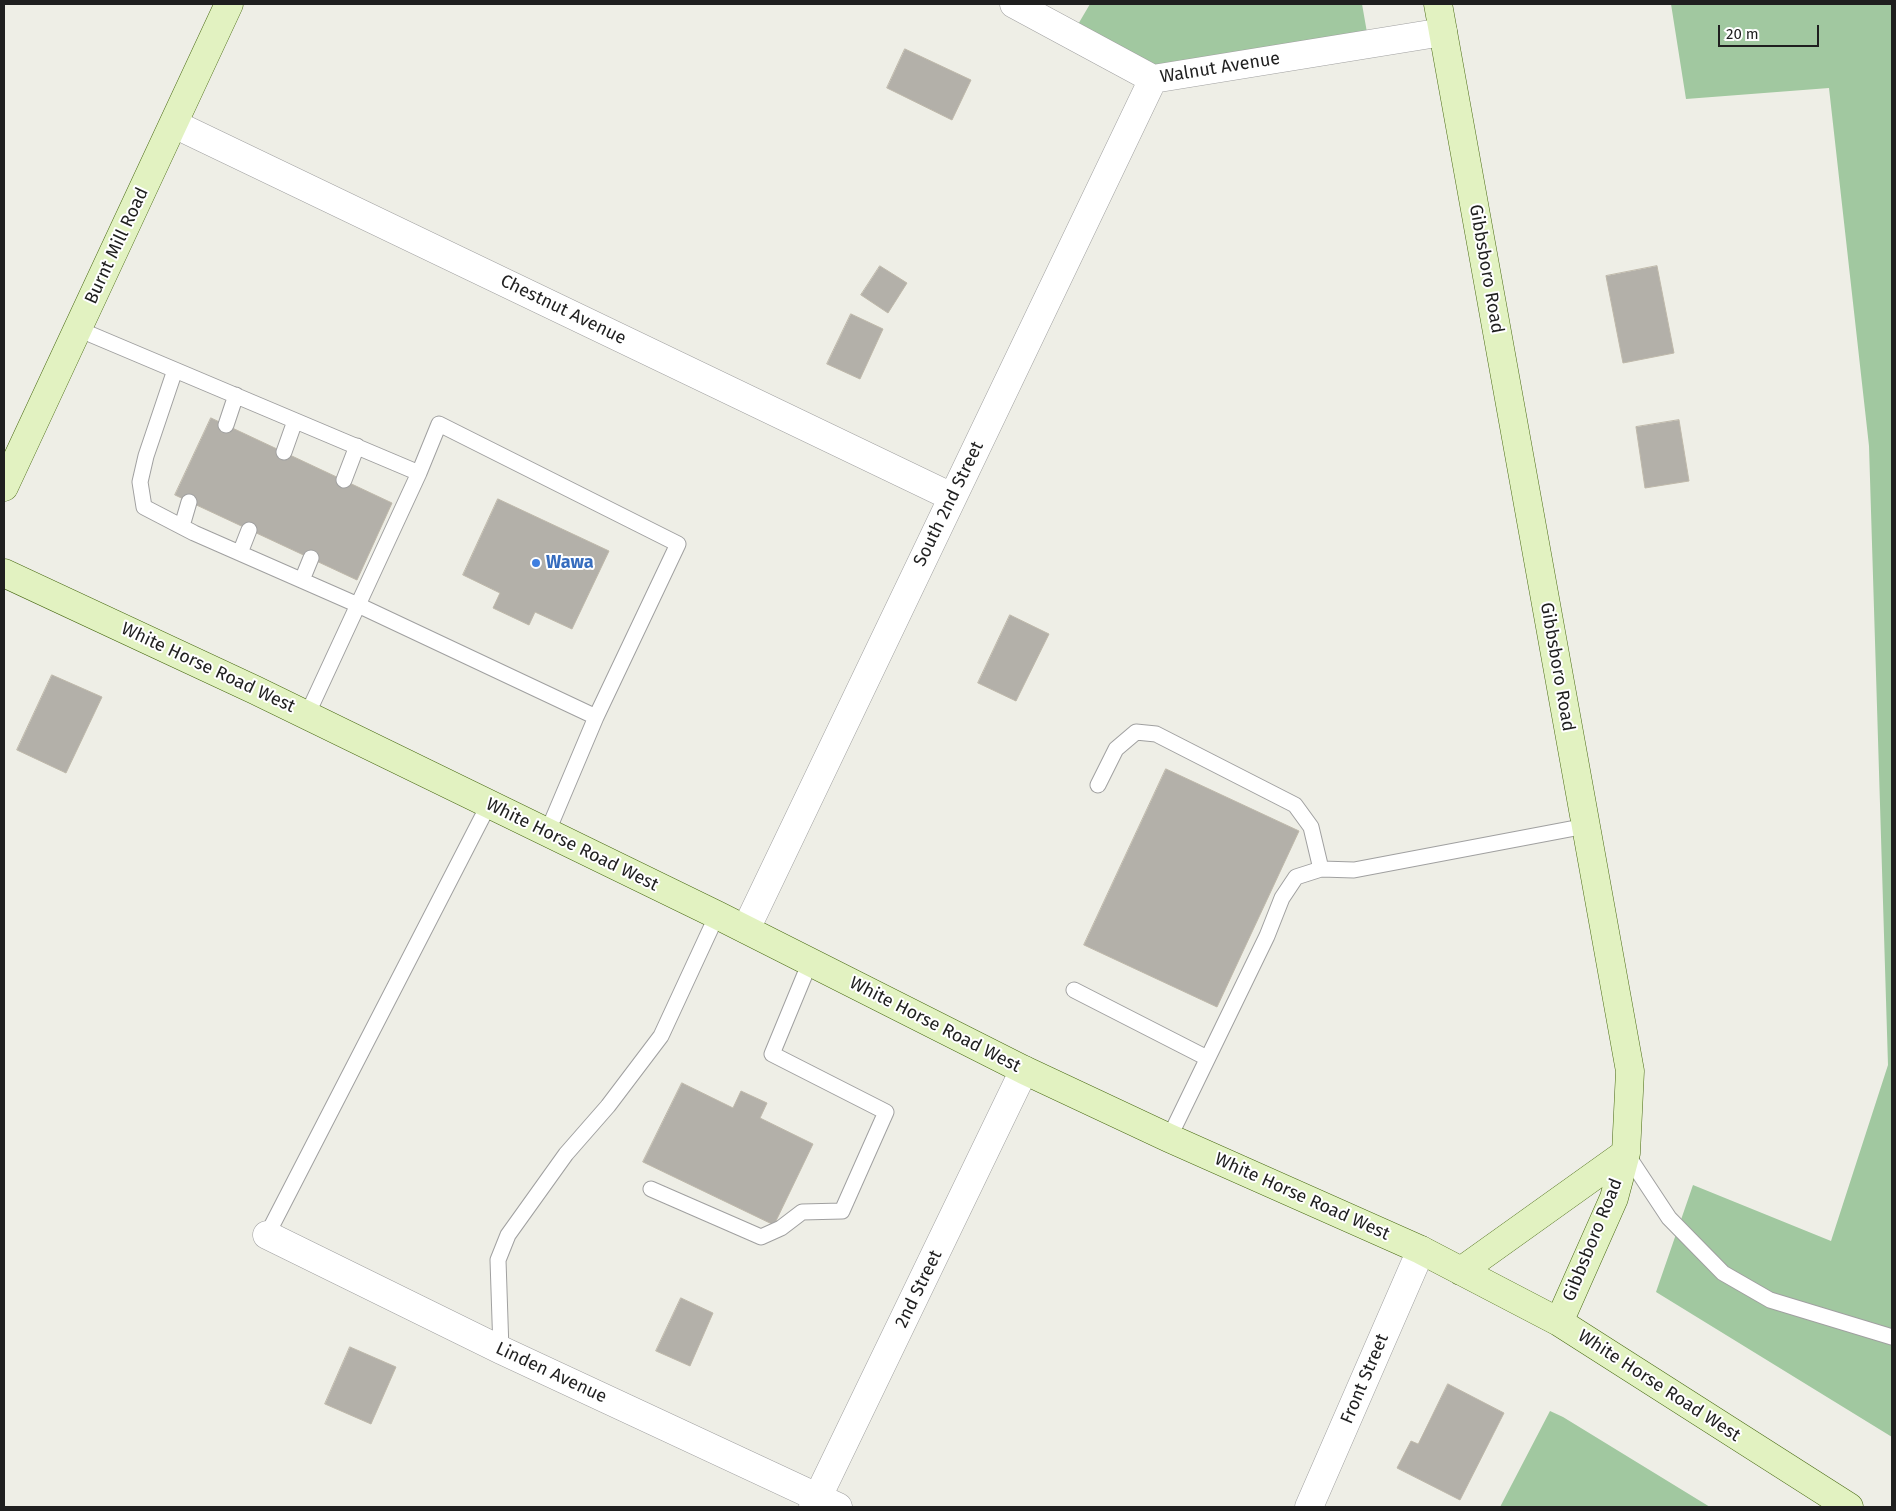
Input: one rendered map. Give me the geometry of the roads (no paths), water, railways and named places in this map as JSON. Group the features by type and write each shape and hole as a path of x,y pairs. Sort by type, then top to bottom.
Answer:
{"main road":[{"name":"Burnt Mill Road","path":"4,487 229,4"},
{"name":"Gibbsboro Road","path":"1438,4 1630,1071 1626,1154 1614,1198 1560,1322"},
{"name":"White Horse Road West","path":"4,573 547,832 746,929 1024,1070 1169,1138 1421,1250 1560,1322 1849,1507"},
{"path":"1461,1271 1626,1154"}],"street":[{"name":"Walnut Avenue","path":"1014,4 1153,79 1443,32"},
{"name":"South 2nd Street","path":"746,929 1153,79"},
{"name":"Chestnut Avenue","path":"174,124 952,497"},
{"name":"2nd Street","path":"823,1504 1024,1070"},
{"name":"Linden Avenue","path":"267,1234 501,1350 823,1504"},
{"name":"Front Street","path":"1309,1507 1421,1250"}],"lane":[{"path":"78,329 419,473"},
{"path":"176,370 146,456 140,482 144,507 596,717"},
{"path":"226,425 236,395"},
{"path":"284,452 295,421"},
{"path":"307,716 419,473 439,424 678,544 596,717 547,832"},
{"path":"344,480 357,446"},
{"path":"182,526 188,502"},
{"path":"240,553 249,530"},
{"path":"302,580 311,558"},
{"path":"1098,785 1116,749 1136,732 1156,734 1295,805 1311,827 1321,869"},
{"path":"267,1234 489,804"},
{"path":"1169,1138 1267,936 1282,898 1296,877 1321,869 1354,870 1586,826"},
{"path":"501,1350 498,1260 508,1235 566,1154 608,1106 661,1036 717,915"},
{"path":"651,1189 761,1237 781,1228 802,1212 842,1211 886,1112 772,1054 810,962"},
{"path":"1074,990 1207,1058"},
{"path":"1626,1154 1669,1218 1723,1273 1770,1300 1892,1337"}],"place":[{"name":"Wawa","path":"536,563"}]}
